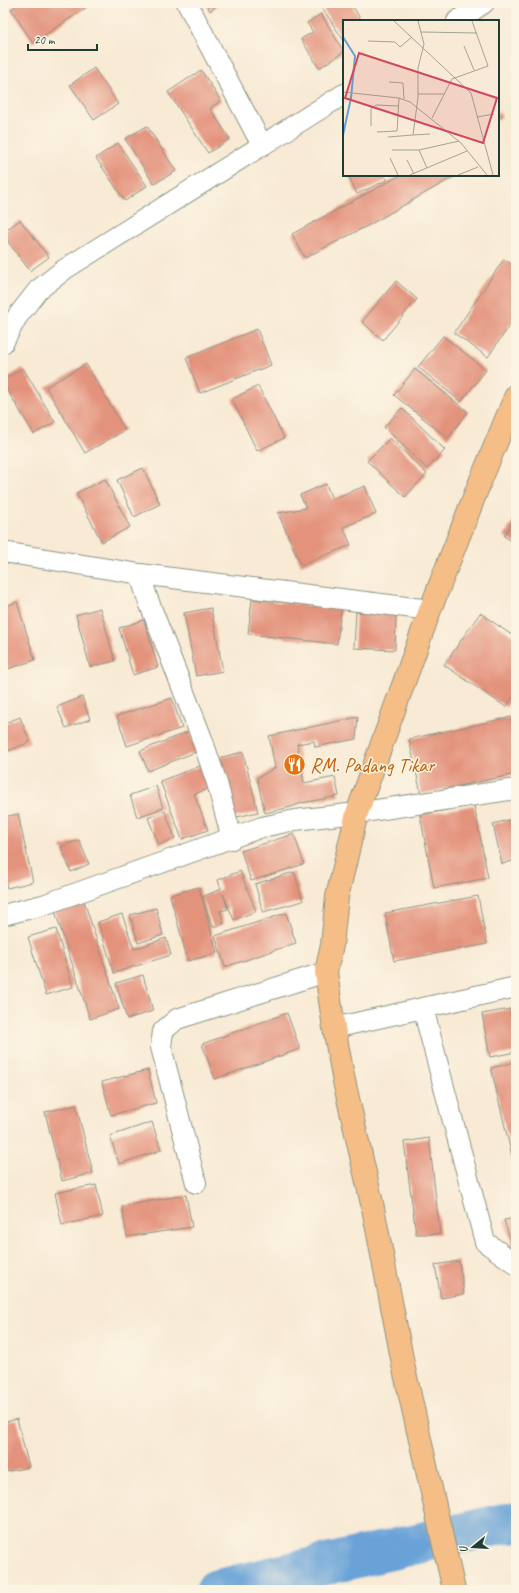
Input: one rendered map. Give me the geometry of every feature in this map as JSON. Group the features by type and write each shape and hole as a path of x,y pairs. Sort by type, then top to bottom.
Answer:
{"main road":[{"path":"454,1590 404,1369 373,1208 334,1028 326,972 332,945 337,897 357,813 430,610 516,395"}],"street":[{"path":"187,3 262,145"},
{"path":"458,20 484,3"},
{"path":"3,343 17,317 38,290 65,269 343,95"},
{"path":"3,552 140,574 430,610"},
{"path":"140,574 157,624 217,783 232,839"},
{"path":"3,915 43,905 232,839 262,827 295,820 357,813 516,789"},
{"path":"196,1184 161,1046 163,1031 177,1019 326,972"},
{"path":"334,1028 516,987"},
{"path":"423,1008 485,1242 516,1264"}],"building":[{"path":"3,3 11,3 3,8"},
{"path":"19,3 93,3 33,43 11,9"},
{"path":"205,3 221,3 210,11"},
{"path":"319,3 359,3 353,7 361,20 343,20 343,39"},
{"path":"321,14 343,53 319,68 301,39 313,32 307,23"},
{"path":"94,68 118,104 94,120 70,85"},
{"path":"201,70 221,101 210,108 230,139 208,153 168,92"},
{"path":"499,112 502,117 499,119"},
{"path":"147,126 176,171 154,184 125,139"},
{"path":"118,143 147,186 125,201 96,158"},
{"path":"348,176 385,176 387,180 357,194"},
{"path":"399,176 455,176 367,226 305,258 292,234"},
{"path":"20,220 49,257 30,271 3,235 3,232"},
{"path":"504,259 516,267 516,316 488,357 454,333"},
{"path":"396,281 417,299 383,340 362,322"},
{"path":"257,329 271,365 200,393 186,358"},
{"path":"443,336 486,370 461,402 418,367"},
{"path":"86,364 125,430 85,453 46,387"},
{"path":"23,368 55,422 34,434 3,383 3,380"},
{"path":"415,369 468,412 448,438 394,395"},
{"path":"258,386 284,438 257,451 232,399"},
{"path":"402,408 445,450 427,469 384,427"},
{"path":"390,438 427,474 405,497 367,461"},
{"path":"143,468 160,504 134,517 117,480"},
{"path":"105,479 130,527 102,542 76,493"},
{"path":"326,484 332,499 365,486 376,514 343,527 351,545 301,565 278,513 306,508 300,495"},
{"path":"516,516 516,544 504,536"},
{"path":"252,599 341,609 337,644 248,634"},
{"path":"17,602 35,660 8,669 3,655 3,607"},
{"path":"100,608 115,661 90,667 76,615"},
{"path":"211,608 223,671 196,676 184,613"},
{"path":"356,612 396,614 395,650 354,648"},
{"path":"480,613 516,638 516,693 506,707 444,665"},
{"path":"144,620 158,667 133,675 119,628"},
{"path":"82,697 90,719 66,728 57,707"},
{"path":"172,698 182,728 127,746 117,716"},
{"path":"20,717 30,742 3,753 3,724"},
{"path":"358,717 356,739 315,747 314,741 297,744 304,783 335,777 339,796 302,803 265,813 257,778 275,768 269,736"},
{"path":"511,717 516,740 516,774 421,794 409,739"},
{"path":"190,731 198,751 148,771 140,751"},
{"path":"243,752 258,812 229,819 214,759"},
{"path":"203,765 211,788 194,794 208,830 182,839 160,781"},
{"path":"156,786 163,808 137,817 130,795"},
{"path":"474,805 488,878 434,888 420,815"},
{"path":"165,811 175,838 159,845 148,818"},
{"path":"18,814 33,882 7,888 3,870 3,817"},
{"path":"516,818 516,860 502,864 493,824"},
{"path":"294,834 304,864 251,881 241,851"},
{"path":"79,840 89,864 71,872 61,847"},
{"path":"240,871 256,911 234,920 223,894 228,909 220,911 224,924 213,927 202,897 221,889 218,880"},
{"path":"294,872 303,901 263,912 255,884"},
{"path":"199,887 217,953 188,961 170,895"},
{"path":"478,896 487,944 394,961 385,913"},
{"path":"84,901 119,1009 90,1019 55,911"},
{"path":"156,908 163,935 138,943 130,915"},
{"path":"286,913 296,943 225,967 215,936"},
{"path":"122,914 134,949 166,938 171,955 114,973 98,922"},
{"path":"56,929 73,987 46,995 28,937"},
{"path":"143,975 153,1011 127,1019 116,983"},
{"path":"516,1008 516,1052 490,1057 482,1014"},
{"path":"287,1013 300,1049 215,1079 202,1044"},
{"path":"516,1062 516,1169 515,1169 491,1068"},
{"path":"148,1070 156,1103 111,1115 102,1082"},
{"path":"76,1105 93,1173 62,1181 45,1112"},
{"path":"152,1122 161,1150 119,1164 110,1136"},
{"path":"429,1138 440,1234 416,1234 404,1142"},
{"path":"96,1185 103,1216 62,1225 55,1193"},
{"path":"186,1195 192,1227 127,1237 122,1206"},
{"path":"516,1218 516,1248 513,1249 504,1220"},
{"path":"459,1261 464,1294 441,1298 435,1265"},
{"path":"17,1419 29,1467 5,1472 3,1465 3,1423"}],"waterway":[{"path":"216,1590 502,1524 516,1523"}],"place":[{"name":"RM. Padang Tikar","path":"295,765"}]}
